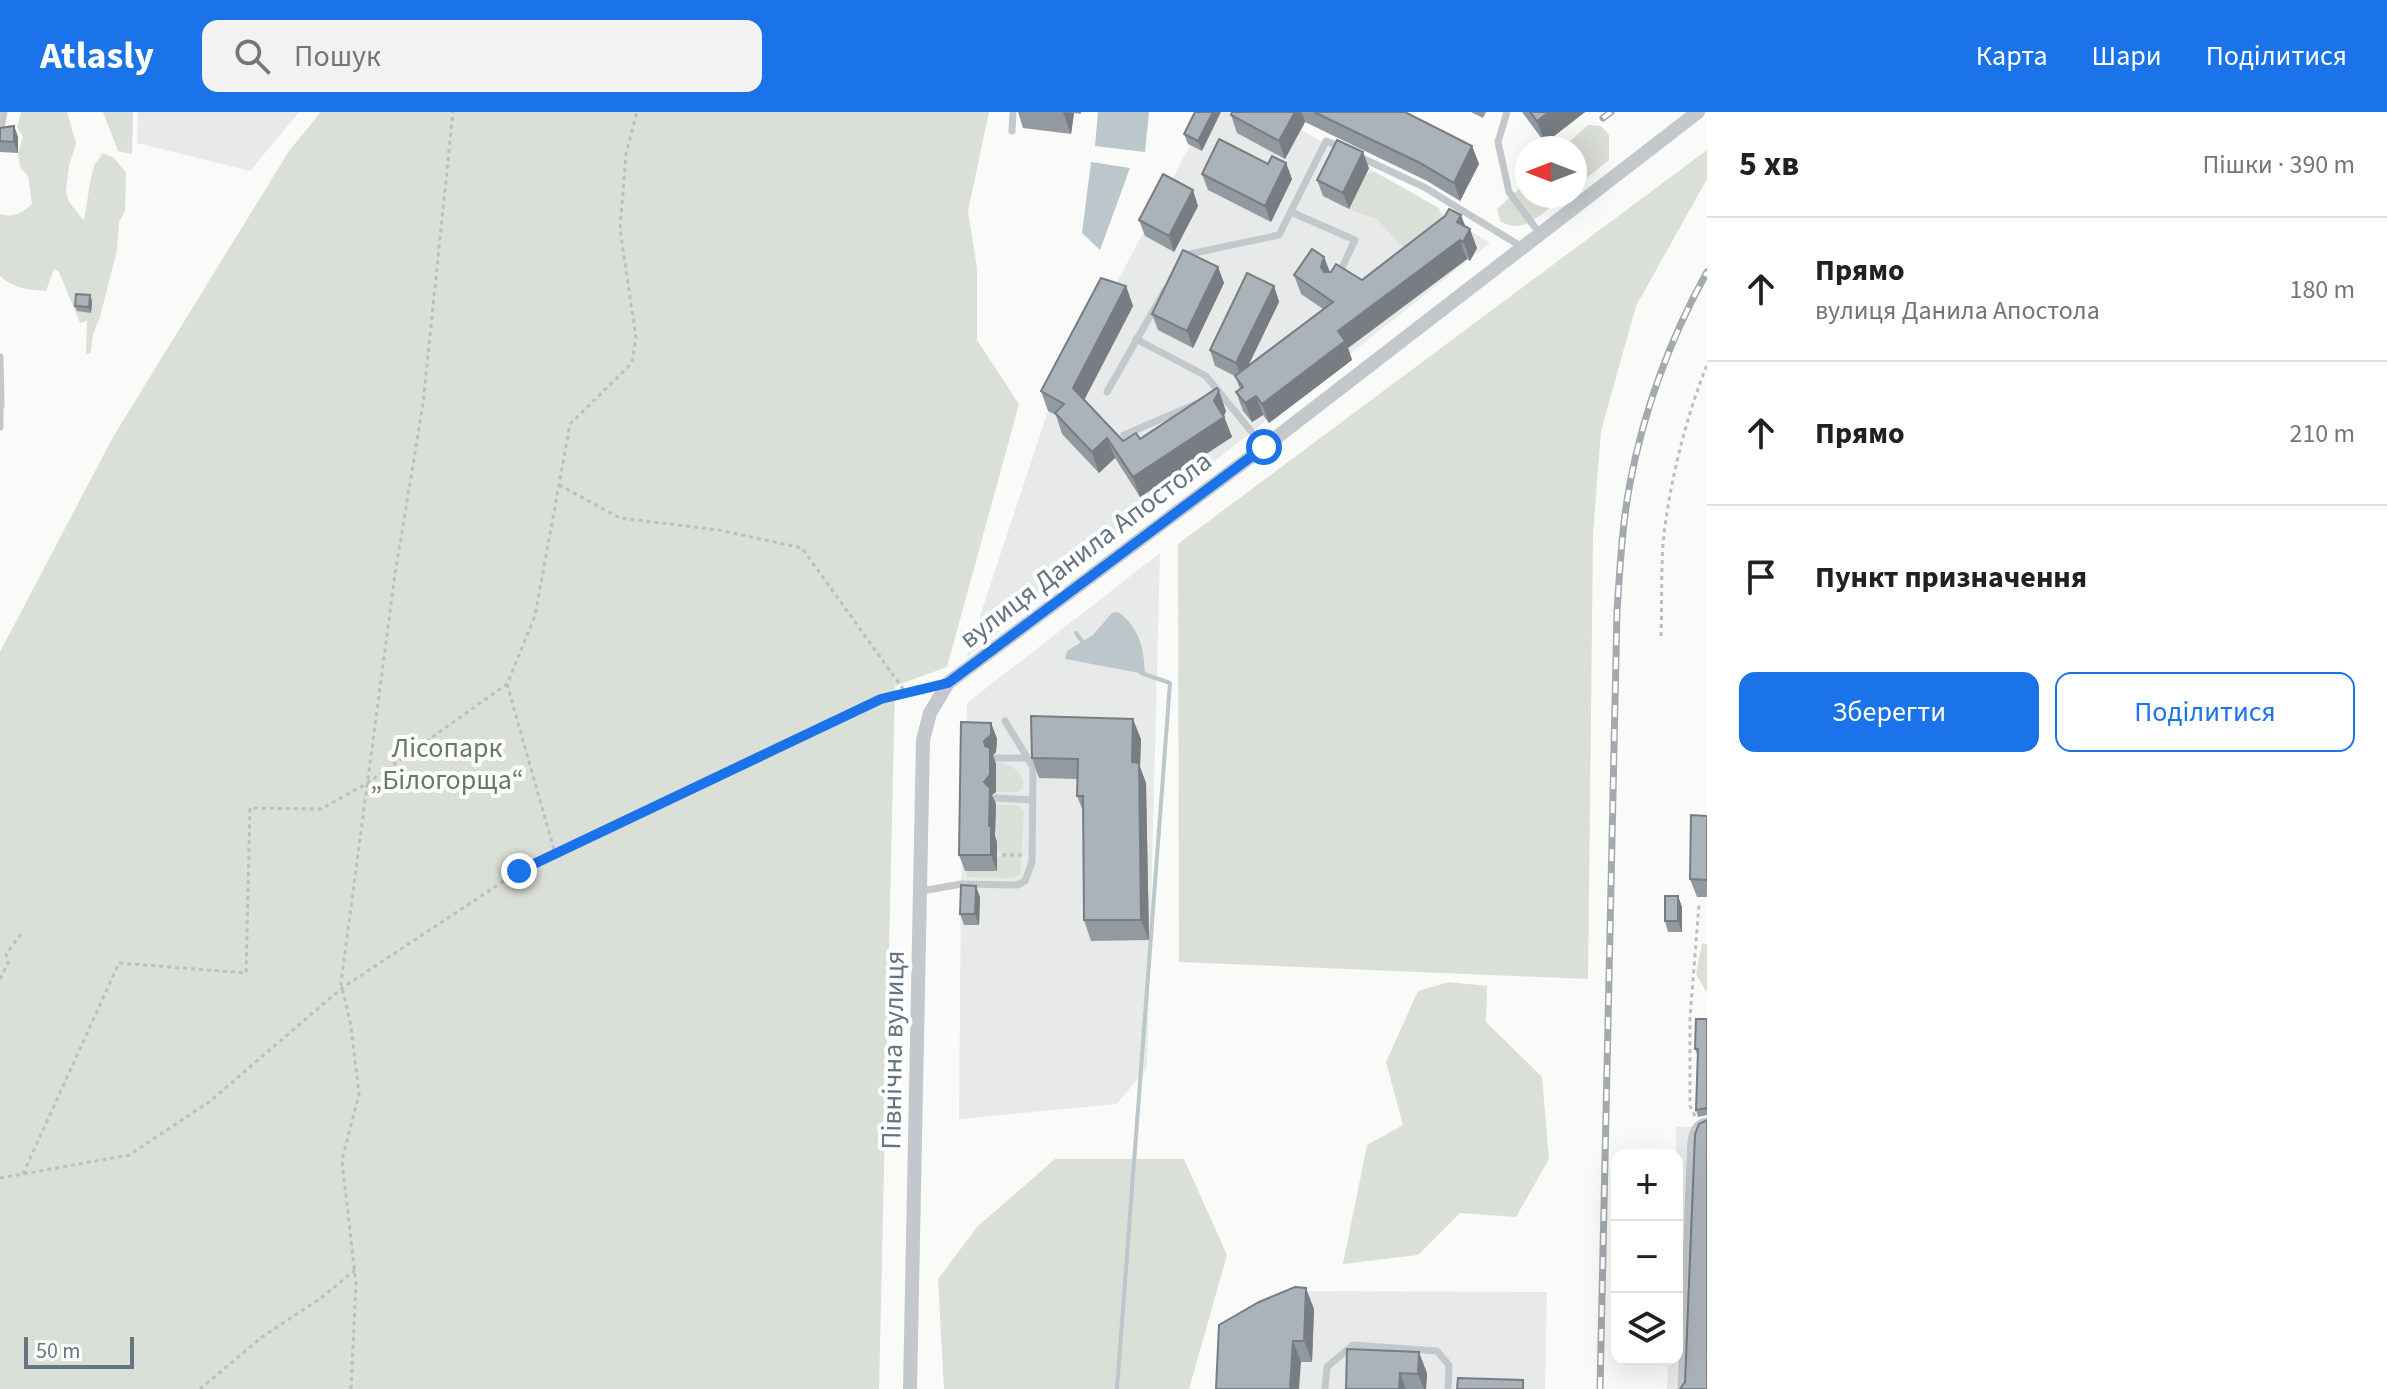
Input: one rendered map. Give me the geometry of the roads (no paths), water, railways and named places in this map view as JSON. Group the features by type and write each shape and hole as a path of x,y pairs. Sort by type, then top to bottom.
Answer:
{"street":[{"name":"вулиця Данила Апостола","path":"930,713 948,683 1264,447 1698,112"},
{"name":"Північна вулиця","path":"910,1389 923,740 930,713"}],"lane":[{"path":"0,133 4,112"},
{"path":"1012,131 1013,112"},
{"path":"1507,112 1498,142 1509,192 1540,234"},
{"path":"1177,267 1184,255 1279,235 1326,141 1424,187 1522,247"},
{"path":"1291,212 1355,240 1334,286"},
{"path":"1107,392 1171,279"},
{"path":"1136,339 1206,376 1264,447"},
{"path":"0,357 0,427"},
{"path":"1124,435 1195,404 1217,389"},
{"path":"922,891 961,884 1017,885 1025,881 1032,867 1033,767 1005,721"},
{"path":"996,758 1027,758"},
{"path":"996,798 1033,800"},
{"path":"1681,1389 1691,1140 1694,1129 1703,1122"},
{"path":"1325,1389 1327,1367 1353,1345 1437,1351 1449,1365 1448,1389"}],"waterway":[{"path":"1076,633 1084,644"},
{"path":"1117,1389 1170,683 1141,673"}],"railway":[{"path":"1603,118 1611,112"},
{"path":"1600,1389 1617,611 1625,515 1651,401 1682,322 1707,272"}],"park label":[{"name":"Лісопарк „Білогорща“","path":"447,763"}]}
